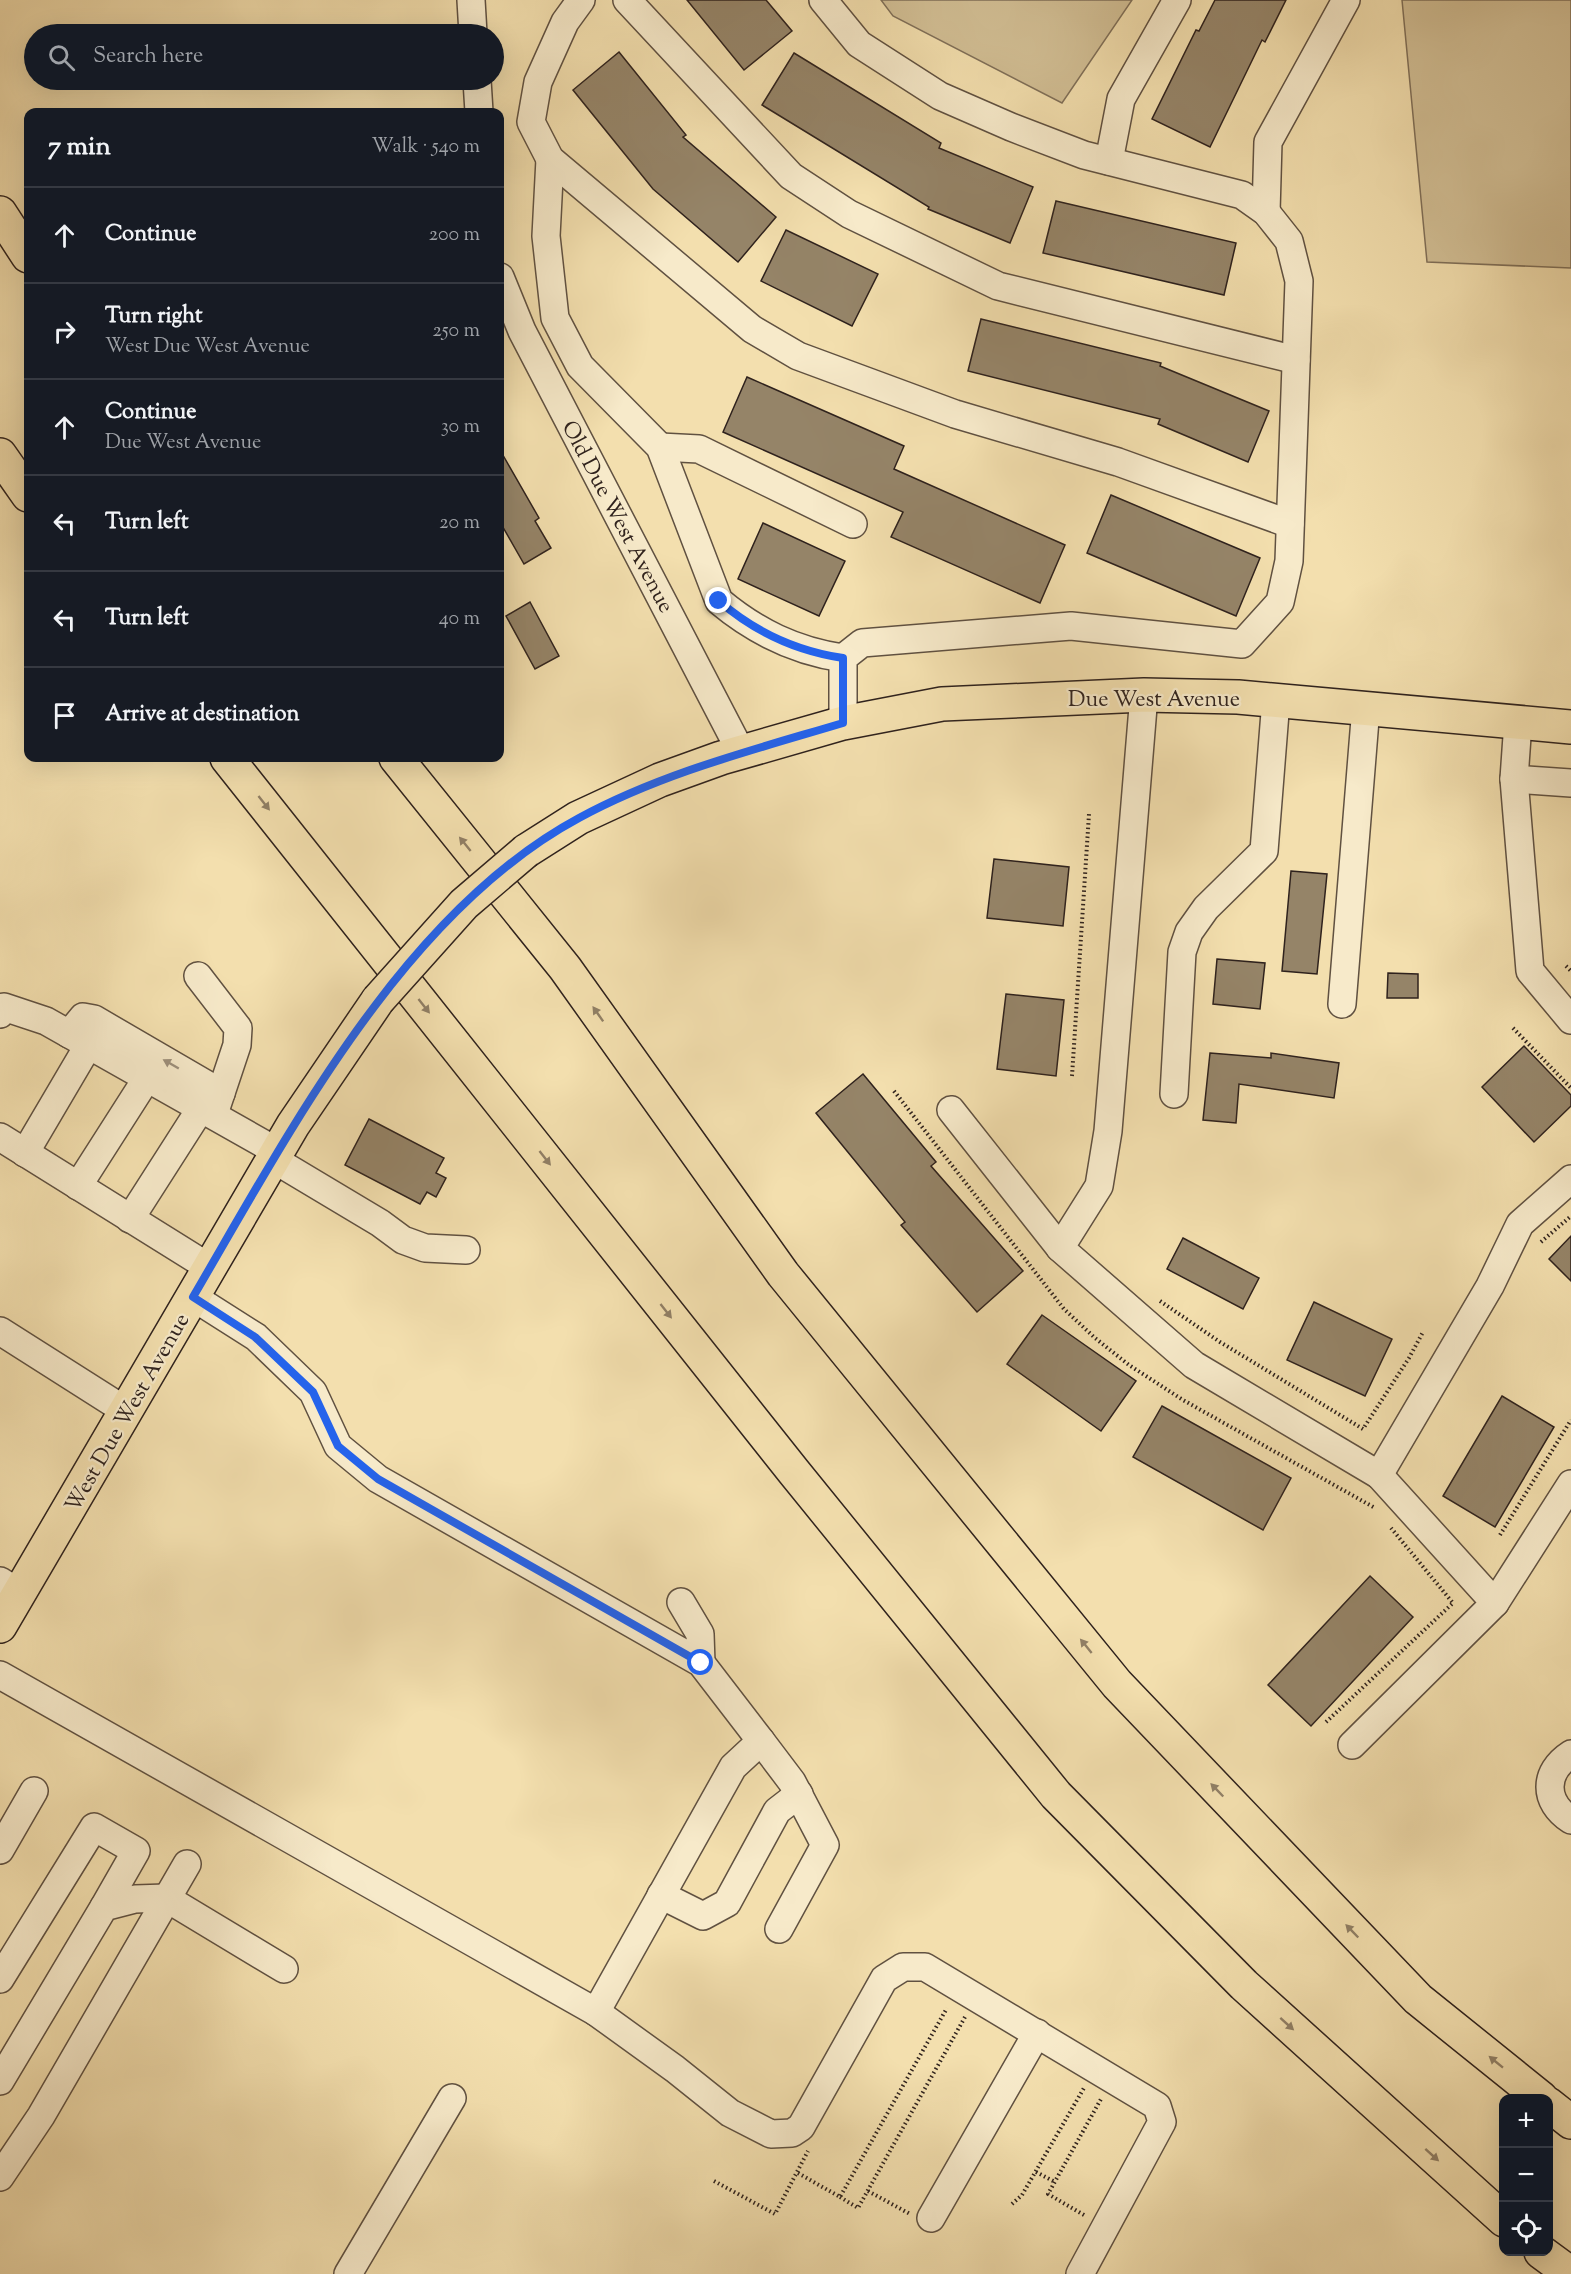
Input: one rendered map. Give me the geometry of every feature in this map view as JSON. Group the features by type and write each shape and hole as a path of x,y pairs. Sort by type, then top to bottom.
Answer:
{"main road":[{"path":"0,213 24,250"},
{"path":"0,455 24,489"},
{"name":"Due West Avenue","path":"742,754 843,723 942,704 1144,695 1238,697 1366,707 1571,728"},
{"name":"West Due West Avenue","path":"0,1626 10,1587 126,1411 293,1125 378,1000 464,904 526,851 578,818 649,784 721,758 742,754"},
{"path":"230,762 779,1454 1056,1795 1244,1985 1499,2216"},
{"path":"399,762 565,968 783,1274 1117,1684 1418,2000 1536,2094"},
{"path":"1553,2108 1571,2122"},
{"path":"1546,2256 1571,2274"}],"street":[{"path":"471,0 472,24"},
{"path":"581,0 565,22 538,82 531,122 550,159 752,329 798,356 955,414 1118,462 1290,524"},
{"path":"627,0 791,176 849,214 998,286 1296,360"},
{"path":"550,159 546,236 555,318 580,366 660,447 719,601 736,616 776,639 813,654 843,658 862,644 1071,626 1242,644 1280,602 1289,561 1299,281 1288,241 1266,212 1242,195 1084,154 1011,127 940,96 859,44 823,0"},
{"path":"1109,161 1121,99 1177,0"},
{"path":"1266,212 1268,142 1346,0"},
{"path":"478,90 479,108"},
{"name":"Old Due West Avenue","path":"504,298 511,334 742,754"},
{"path":"660,447 699,450 854,524"},
{"path":"843,658 843,723"},
{"path":"1060,1248 1099,1186 1108,1131 1144,695"},
{"path":"1174,1094 1182,952 1189,932 1206,908 1264,851 1276,700"},
{"path":"1342,1004 1366,707"},
{"path":"1518,722 1514,779 1530,971 1571,1020"},
{"path":"1514,779 1571,783"},
{"path":"130,1219 212,1106 237,1045 238,1028 198,976"},
{"path":"0,1014 4,1007 46,1021 147,1078 212,1106"},
{"path":"25,1153 79,1040 83,1017 94,1019 276,1156 403,1240 425,1248 466,1250"},
{"path":"78,1186 147,1078"},
{"path":"951,1110 1060,1248 1194,1365 1379,1475 1495,1603"},
{"path":"0,1137 210,1268"},
{"path":"1379,1475 1490,1286 1520,1224 1571,1179"},
{"path":"193,1297 255,1337 313,1392 338,1446 378,1479 701,1663 799,1794 825,1845 779,1929"},
{"path":"0,1331 126,1411"},
{"path":"1352,1744 1495,1603 1571,1484"},
{"path":"681,1602 700,1634 701,1663"},
{"path":"0,1675 596,2012 675,2069 730,2113 771,2134 792,2133 801,2127 884,1979 903,1967 925,1967 1157,2106 1162,2122 1080,2274"},
{"path":"596,2012 733,1767 761,1741"},
{"path":"1571,1754 1559,1762 1552,1774 1550,1788 1552,1801 1560,1813 1571,1820"},
{"path":"0,1850 34,1791"},
{"path":"661,1895 702,1916 727,1903 777,1811 799,1794"},
{"path":"0,1979 94,1827 136,1851 0,2081"},
{"path":"0,2177 41,2116 187,1864"},
{"path":"104,1907 135,1899 166,1898 284,1969"},
{"path":"923,2217 1036,2033"},
{"path":"348,2274 452,2098"}],"path":[{"path":"1072,1076 1089,814"},
{"path":"1566,966 1571,971"},
{"path":"1513,1028 1571,1088"},
{"path":"1541,1242 1571,1216"},
{"path":"1152,1296 1220,1342 1363,1429 1423,1332"},
{"path":"1500,1535 1571,1420"},
{"path":"1326,1722 1453,1604"},
{"path":"939,2003 975,2021"},
{"path":"840,2197 948,2007"},
{"path":"798,2173 858,2208 965,2016"},
{"path":"1012,2204 1022,2195 1086,2085 1094,2090"},
{"path":"1085,2216 1048,2194 1103,2096 1110,2100"},
{"path":"714,2181 775,2214 812,2142 803,2148"},
{"path":"1036,2172 1055,2182"},
{"path":"868,2191 923,2217"}],"shaded area":[{"path":"881,0 1132,0 1062,103 893,16"},
{"path":"1402,0 1571,0 1571,268 1427,262"}],"building":[{"path":"687,0 766,0 792,31 744,70"},
{"path":"1215,0 1286,0 1265,42 1262,40 1210,147 1152,119 1196,30 1199,31"},
{"path":"619,52 686,135 683,137 776,217 738,262 653,189 573,90"},
{"path":"794,53 941,143 939,148 1033,187 1010,243 928,209 929,207 762,105"},
{"path":"1056,201 1236,243 1224,295 1043,253"},
{"path":"786,230 878,274 852,326 761,281"},
{"path":"981,319 1161,363 1160,366 1269,411 1248,462 1158,424 1160,419 968,371"},
{"path":"747,377 904,446 894,469 1065,545 1040,603 891,537 903,512 723,432"},
{"path":"504,457 539,518 535,521 551,548 524,564 504,529"},
{"path":"1111,495 1260,558 1236,616 1087,553"},
{"path":"763,523 845,561 819,616 738,579"},
{"path":"530,602 559,656 535,669 506,616"},
{"path":"994,859 1069,867 1063,926 987,918"},
{"path":"1291,871 1327,874 1317,974 1282,971"},
{"path":"1217,959 1265,963 1260,1009 1213,1004"},
{"path":"1388,973 1418,974 1418,998 1387,998"},
{"path":"1006,994 1064,1000 1056,1076 997,1069"},
{"path":"1524,1046 1571,1095 1571,1106 1534,1142 1482,1087"},
{"path":"1210,1053 1271,1058 1271,1053 1339,1063 1334,1098 1239,1084 1236,1123 1203,1120"},
{"path":"863,1074 936,1162 931,1166 1023,1271 977,1312 901,1225 905,1222 816,1113"},
{"path":"369,1119 444,1158 436,1173 446,1178 436,1197 427,1192 420,1204 345,1165"},
{"path":"1571,1236 1571,1281 1549,1259"},
{"path":"1183,1238 1259,1278 1243,1309 1167,1269"},
{"path":"1314,1302 1392,1339 1365,1396 1287,1360"},
{"path":"1042,1315 1136,1381 1101,1431 1007,1364"},
{"path":"1502,1396 1554,1427 1495,1527 1443,1496"},
{"path":"1162,1406 1291,1478 1263,1530 1133,1457"},
{"path":"1370,1576 1413,1617 1311,1726 1268,1685"}],"route":[{"path":"701,1663 378,1479 338,1446 313,1392 255,1337 193,1297 293,1125 378,1000 464,904 526,851 578,818 649,784 721,758 742,754 843,723 843,658 813,654 776,639 736,616 719,601"}]}
